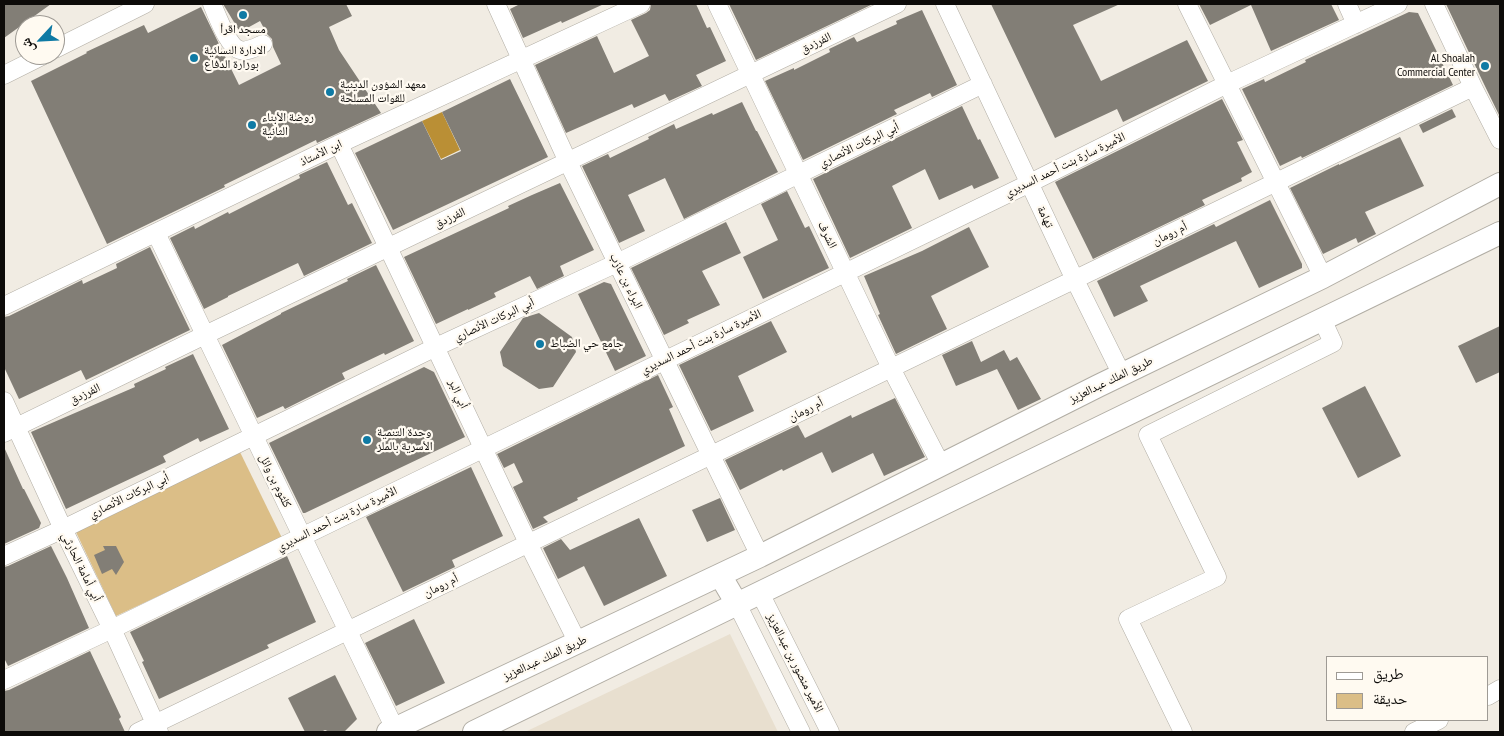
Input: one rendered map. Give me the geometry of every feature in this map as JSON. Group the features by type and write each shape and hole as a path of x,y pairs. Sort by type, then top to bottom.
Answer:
{"main road":[{"name":"طريق الملك عبدالعزيز","path":"391,730 760,556 1122,374 1323,277 1500,184"},
{"path":"474,732 1500,233"},
{"path":"712,579 729,609"}],"street":[{"path":"65,44 145,4"},
{"path":"212,4 232,46 241,50 251,50 263,44"},
{"name":"البراء بن عازب","path":"496,4 568,162 760,556"},
{"name":"ابن الأستاذ","path":"4,306 339,144 641,4"},
{"name":"الشرف","path":"717,4 891,368 941,464"},
{"name":"الفرزدق","path":"10,430 897,4"},
{"name":"تهامة","path":"945,4 1075,280 1122,374"},
{"path":"1187,4 1323,277"},
{"path":"1347,4 1356,24"},
{"name":"الأميرة سارة بنت أحمد السديري","path":"4,680 1030,183 1227,84 1398,4"},
{"path":"1434,4 1500,140"},
{"path":"4,75 24,65"},
{"name":"أبي البركات الأنصاري","path":"4,556 436,347 617,263 983,84"},
{"name":"أم رومان","path":"138,732 157,728 528,543 1473,87"},
{"name":"أبي البر","path":"339,144 528,543 578,643"},
{"name":"كلثوم بن وائل","path":"156,233 302,536 391,730"},
{"path":"1183,732 1128,619 1217,576 1148,435 1333,343 1322,319"},
{"name":"أبي أمامة الحارثي","path":"4,401 10,430 63,528 157,728"},
{"name":"الأمير منصور بن عبدالعزيز","path":"760,593 830,732"},
{"name":"الأمير منصور بن عبدالعزيز","path":"729,609 801,732"},
{"path":"1489,695 1500,689"},
{"path":"1414,732 1437,721"}],"shaded area":[{"path":"442,112 460,150 441,159 422,121"},
{"path":"730,634 778,732 525,732"}],"green space":[{"path":"239,450 282,538 116,616 75,530"}],"building":[{"path":"4,4 51,4 36,15 15,15 15,30 4,38"},
{"path":"223,4 346,4 352,16 329,27 339,50 381,113 317,143 316,140 224,185 225,187 107,244 31,81 65,65 86,52 144,25 148,33 201,7 239,85 281,64 273,47 272,39 260,21 240,32"},
{"path":"520,4 604,4 523,38 510,9"},
{"path":"651,4 696,4 707,28 710,27 726,61 696,75 702,86 669,101 665,94 634,108 632,104 566,133 535,65 597,36 614,73 649,56 631,20 650,10"},
{"path":"729,4 873,4 756,60"},
{"path":"991,4 1120,4 1073,25 1101,81 1187,40 1208,81 1123,122 1117,109 1055,138"},
{"path":"1199,4 1331,4 1339,20 1271,51 1251,5 1210,25"},
{"name":"Al Shoalah Commercial Center","path":"1446,4 1500,4 1500,117 1483,82"},
{"path":"922,10 957,85 932,97 930,93 894,110 897,114 803,160 765,81 794,68 794,70 830,52 829,49 854,37 857,42 897,24 896,21"},
{"path":"1409,12 1418,13 1453,85 1302,158 1301,156 1280,166 1242,89 1264,79 1265,82 1306,62 1305,60"},
{"path":"510,79 548,157 393,230 355,153 422,121 441,160 461,151 442,112"},
{"path":"1222,99 1243,140 1237,142 1252,172 1241,178 1242,181 1202,200 1205,205 1093,259 1055,182"},
{"path":"742,102 778,172 684,219 665,178 628,195 645,231 619,243 582,166 608,154 610,158 649,139 648,137 674,124 676,129"},
{"path":"962,106 999,178 974,189 972,185 939,200 925,169 892,186 912,228 850,258 813,179"},
{"path":"1452,109 1456,117 1423,133 1419,125"},
{"path":"1400,137 1424,186 1365,212 1376,234 1358,243 1356,238 1323,254 1290,188"},
{"path":"327,162 348,205 352,203 372,243 304,276 298,263 204,309 170,238 194,226 195,229 228,212 229,214 300,178 299,175"},
{"path":"560,183 594,250 560,266 564,276 537,289 530,276 494,293 496,297 436,324 404,257 509,208 508,206"},
{"path":"787,191 805,228 809,226 829,268 763,299 743,257 778,240 761,204"},
{"path":"1270,200 1302,264 1302,268 1259,288 1236,241 1140,286 1148,301 1114,317 1097,281 1214,224 1216,227"},
{"path":"726,222 741,253 702,271 720,305 687,320 689,323 664,335 631,268"},
{"path":"969,227 989,267 931,296 947,329 896,354 878,315 880,314 864,276 922,251"},
{"path":"150,247 190,330 86,380 81,370 19,399 4,367 4,317 82,280 83,284 117,268 116,264"},
{"path":"376,265 414,341 342,373 345,379 285,409 283,406 257,418 222,345"},
{"path":"604,282 611,284 646,356 615,371 578,294"},
{"name":"جامع حي الضباط","path":"539,313 572,337 576,352 553,387 539,389 503,366 500,352 523,318"},
{"path":"771,321 787,352 738,376 754,411 711,431 679,365"},
{"path":"1500,326 1500,372 1476,383 1458,346"},
{"path":"972,341 981,362 1004,350 1010,361 1017,357 1041,399 1018,410 997,369 956,386 942,355"},
{"path":"193,354 229,429 200,442 198,438 163,456 166,462 66,509 31,432 135,387 134,384"},
{"name":"وحدة التنمية الأسرية بالملز","path":"424,367 434,372 465,437 303,513 269,443"},
{"path":"658,375 673,407 669,409 685,446 577,498 578,500 543,517 548,522 533,529 513,487 523,482 514,463 504,468 497,454"},
{"path":"1365,386 1401,456 1358,478 1322,408"},
{"path":"895,398 925,457 884,476 873,453 832,473 822,452 740,490 725,460 798,425 805,438 851,415 852,418"},
{"path":"4,447 41,523 39,528 4,544"},
{"path":"471,467 503,536 452,560 455,567 403,592 366,517"},
{"path":"720,498 735,530 707,542 692,510"},
{"path":"639,518 667,576 604,606 584,566 558,579 543,548 561,539 570,550"},
{"path":"51,546 89,628 8,666 4,658 4,567"},
{"path":"103,546 116,546 124,562 116,575 112,569 102,574 94,555 105,550"},
{"path":"287,556 316,622 267,645 269,648 159,699 130,632"},
{"path":"414,619 445,683 396,706 365,643"},
{"path":"90,651 121,717 119,719 125,732 4,732 4,691"},
{"path":"335,675 357,719 344,732 325,730 321,732 305,732 288,698"}],"place":[{"name":"مسجد اقرأ","path":"243,15"},
{"name":"الادارة النسائية بوزارة الدفاع","path":"194,58"},
{"name":"Al Shoalah Commercial Center","path":"1485,66"},
{"name":"معهد الشؤون الدينية للقوات المسلحة","path":"330,92"},
{"name":"روضة الأبناء الثانية","path":"252,125"},
{"name":"جامع حي الضباط","path":"540,344"},
{"name":"وحدة التنمية الأسرية بالملز","path":"367,440"}]}
